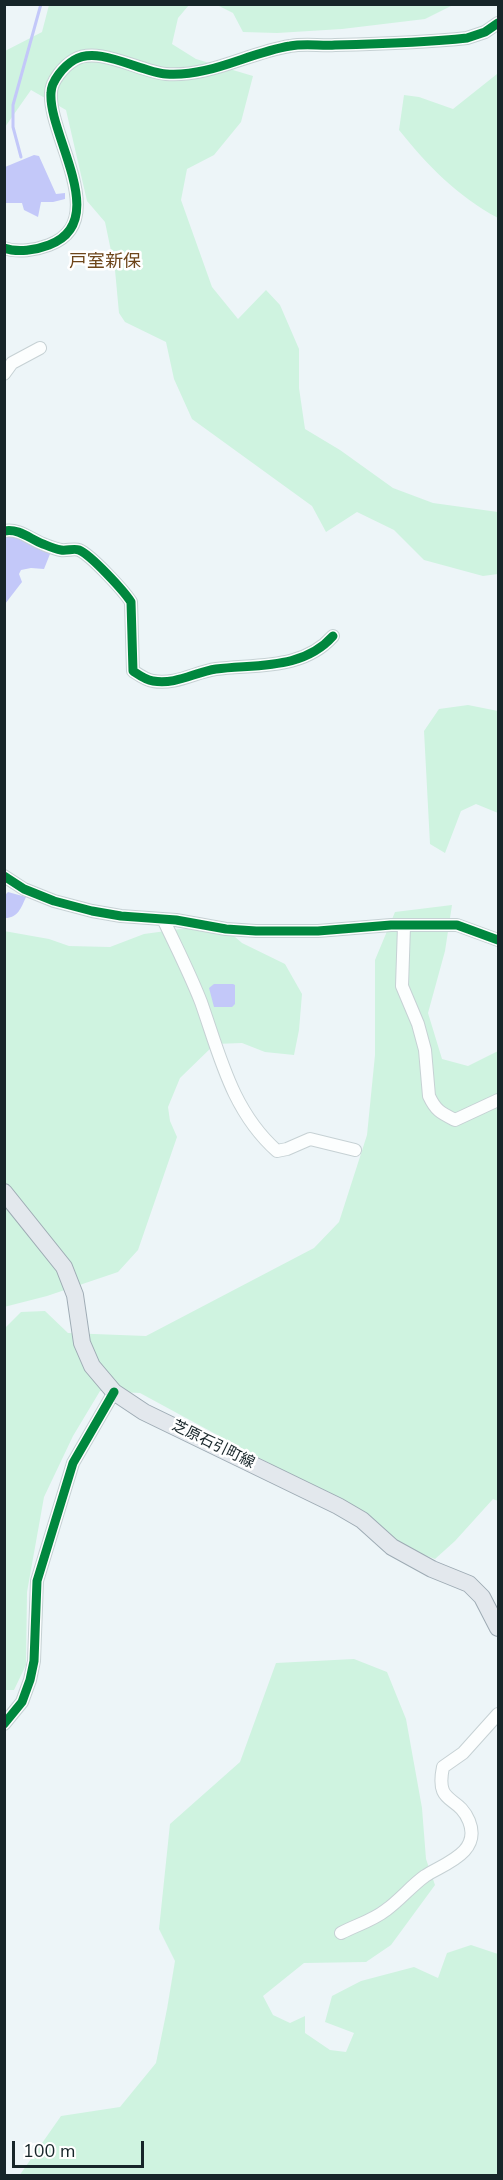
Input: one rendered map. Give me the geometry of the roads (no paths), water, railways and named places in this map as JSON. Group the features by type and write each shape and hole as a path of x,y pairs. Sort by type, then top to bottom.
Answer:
{"main road":[{"name":"芝原石引町線","path":"4,1192 64,1267 75,1295 82,1344 92,1366 114,1392 144,1412 338,1506 363,1520 392,1547 432,1569 469,1584 482,1597 498,1628"}],"street":[{"path":"4,248 37,249 55,243 72,227 76,213 76,193 56,122 51,92 62,71 75,59 105,57 166,74 198,72 289,46 354,45 467,38 485,32 498,23"},
{"path":"4,374 12,363 40,348"},
{"path":"4,531 10,530 28,535 40,543 60,550 78,549 94,560 131,602 133,671 152,681 175,681 216,669 285,663 302,658 328,643 333,636"},
{"path":"4,876 24,889 54,901 92,912 121,916 256,931 318,931 391,925 457,925 498,940"},
{"path":"163,919 201,1003 225,1072 253,1127 277,1151 310,1139 355,1150"},
{"path":"404,926 402,986 418,1024 425,1050 431,1101 445,1116 455,1120 498,1100"},
{"path":"4,1724 22,1702 30,1680 34,1661 37,1581 73,1463 114,1392"},
{"path":"341,1933 370,1921 387,1910 425,1876 452,1863 466,1849 471,1839 471,1823 466,1814 442,1791 443,1767 463,1753 498,1714"}],"water":[{"path":"34,155 39,156 56,194 65,193 65,199 41,202 38,217 24,210 22,203 5,203 5,167"},
{"path":"14,536 33,543 50,554 44,569 21,570 19,574 22,582 5,604 5,537"},
{"path":"8,892 26,897 16,914 5,918 5,895"},
{"path":"214,984 235,985 235,1004 232,1007 214,1007 209,988"}],"waterway":[{"path":"21,157 13,127 13,105 41,4"}],"district":[{"name":"戸室新保","path":"105,263"}]}
